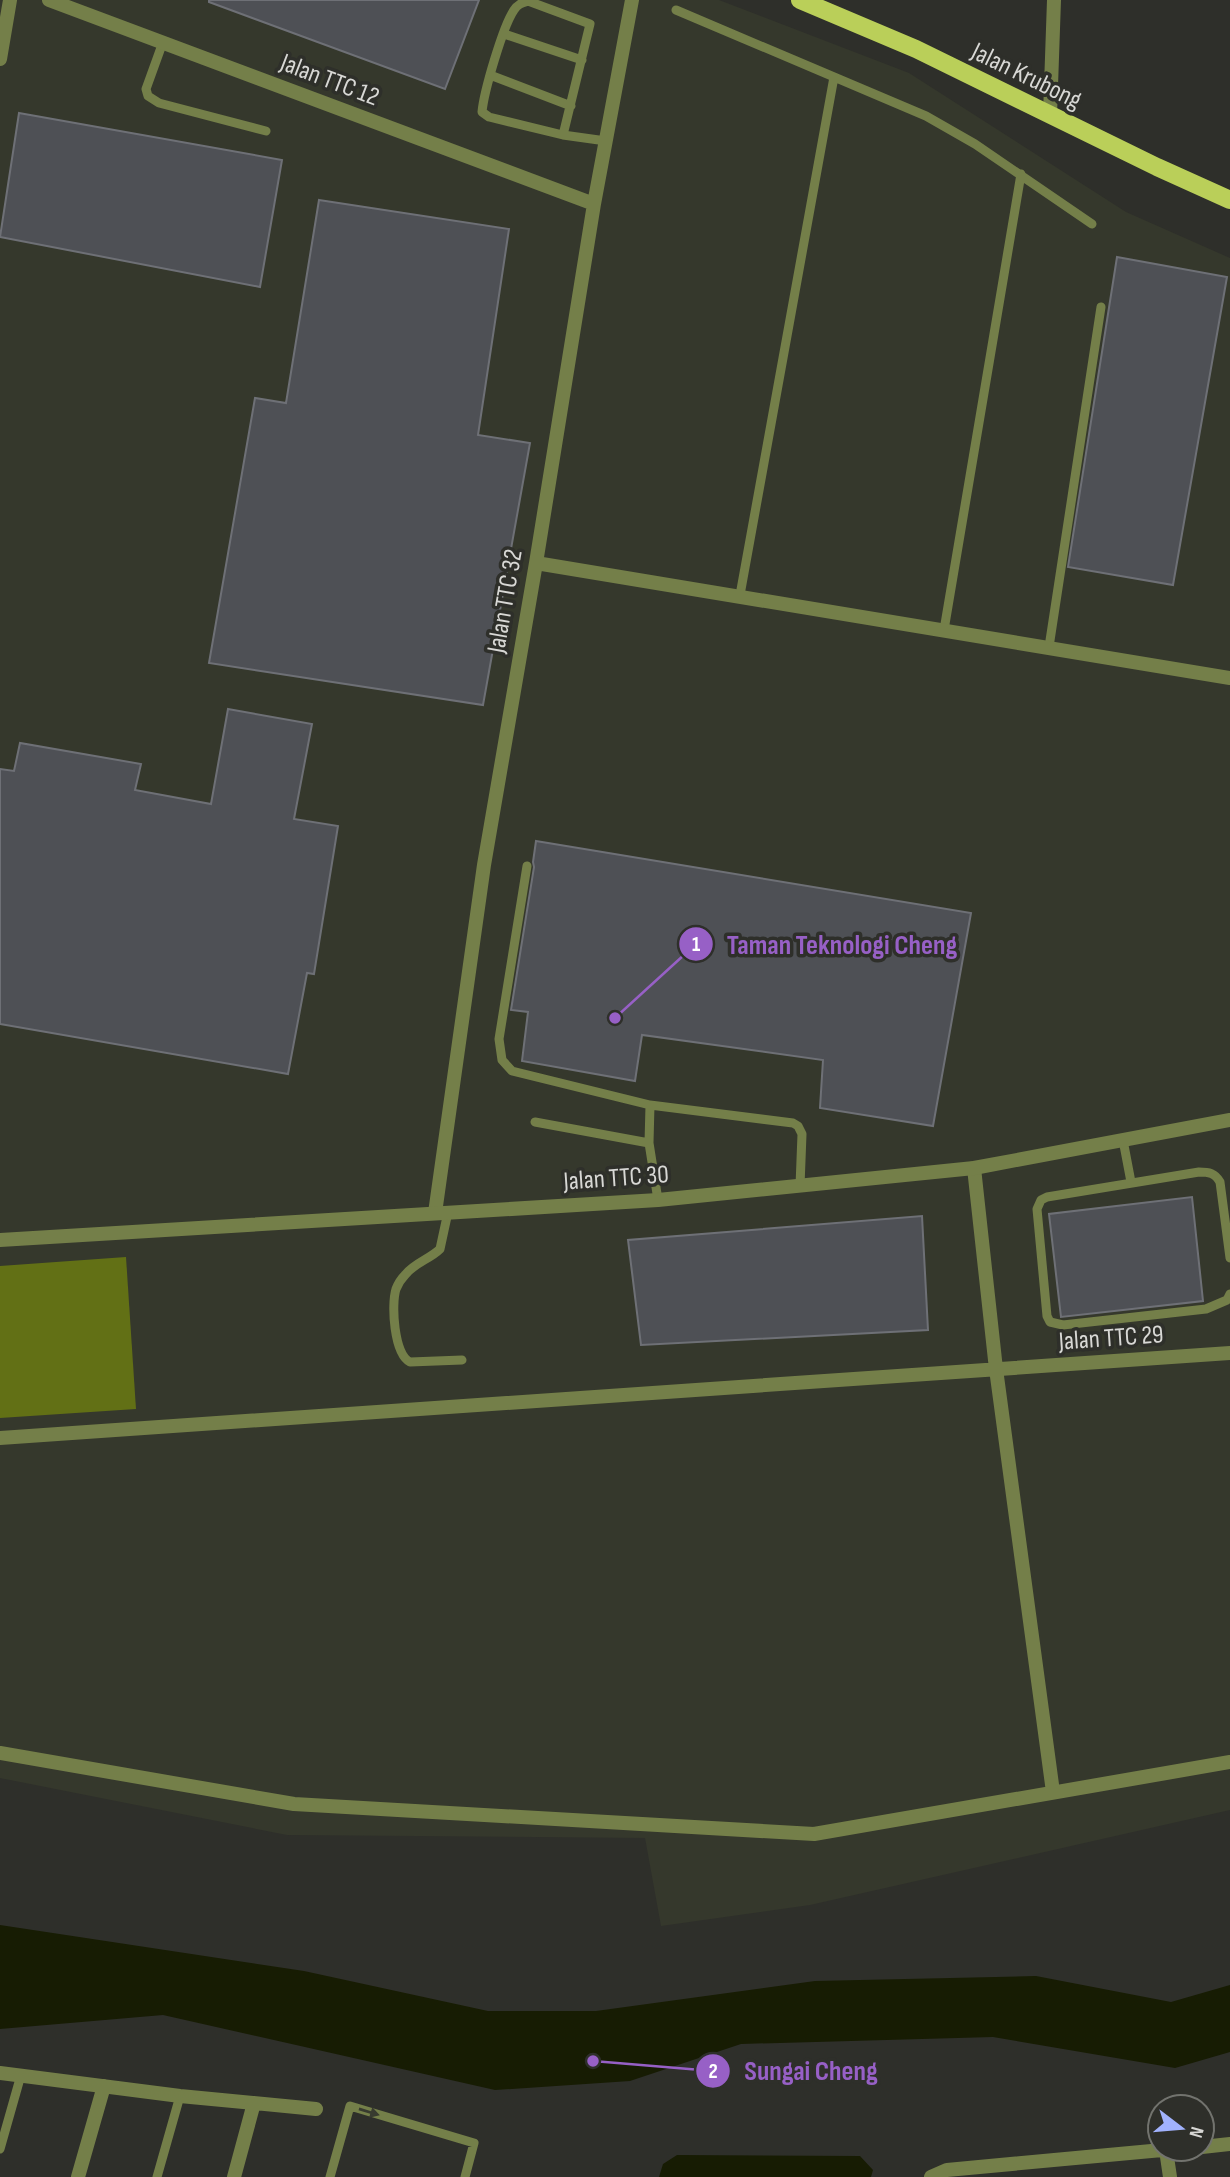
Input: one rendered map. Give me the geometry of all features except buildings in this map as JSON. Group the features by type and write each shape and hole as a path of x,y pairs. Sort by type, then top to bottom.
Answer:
{"main road":[{"name":"Jalan Krubong","path":"800,0 916,49 1199,188 1230,200"}],"street":[{"path":"0,59 10,0"},
{"name":"Jalan TTC 12","path":"49,0 594,204"},
{"name":"Jalan TTC 32","path":"442,1212 484,865 594,204 632,0"},
{"path":"1050,115 1054,0"},
{"path":"536,563 1230,678"},
{"name":"Jalan TTC 30","path":"0,1240 658,1200 974,1168 1230,1120"},
{"path":"974,1168 996,1369 1053,1792"},
{"name":"Jalan TTC 29","path":"0,1438 1230,1353"},
{"path":"0,1753 294,1804 814,1834 1230,1762"},
{"path":"0,2073 180,2096 316,2109"},
{"path":"78,2177 104,2086"},
{"path":"234,2177 254,2103"},
{"path":"931,2177 947,2170 1146,2152"}],"lane":[{"path":"563,135 590,24 528,1 520,3 504,34 490,75 482,111 489,117 563,135 606,141"},
{"path":"676,10 926,116 975,144 1092,224"},
{"path":"504,34 582,60"},
{"path":"163,42 146,89 148,96 159,103 267,131"},
{"path":"490,75 571,106"},
{"path":"740,595 834,77"},
{"path":"944,629 1021,174"},
{"path":"1049,647 1101,307"},
{"path":"527,866 499,1039 502,1060 512,1072 650,1105 793,1123 802,1134 800,1186"},
{"path":"650,1105 649,1143 658,1200"},
{"path":"535,1122 649,1143"},
{"path":"1123,1140 1131,1182"},
{"path":"1230,1258 1220,1182 1216,1175 1199,1172 1047,1196 1041,1200 1038,1209 1047,1316 1050,1322 1063,1325 1206,1309 1227,1300 1230,1294"},
{"path":"442,1212 440,1249 407,1272 397,1286 394,1300 396,1328 400,1352 410,1362 462,1360"},
{"path":"0,2149 21,2075"},
{"path":"157,2177 180,2096"},
{"path":"330,2177 350,2106 474,2143 465,2177"}],"shaded area":[{"path":"0,0 719,0 909,73 1126,212 1230,258 1230,1810 810,1905 661,1926 645,1838 287,1835 0,1778"},
{"path":"0,1925 304,1971 488,2011 596,2011 815,1981 1036,1976 1171,2002 1230,1985 1230,2052 1175,2068 993,2037 741,2044 630,2081 495,2090 163,2015 0,2029"},
{"path":"677,2155 860,2156 873,2170 871,2177 659,2177 663,2164"}],"green space":[{"path":"126,1257 136,1409 0,1418 0,1266"}],"place":[{"name":"Taman Teknologi Cheng","path":"615,1018"},
{"name":"Sungai Cheng","path":"593,2061"}]}
